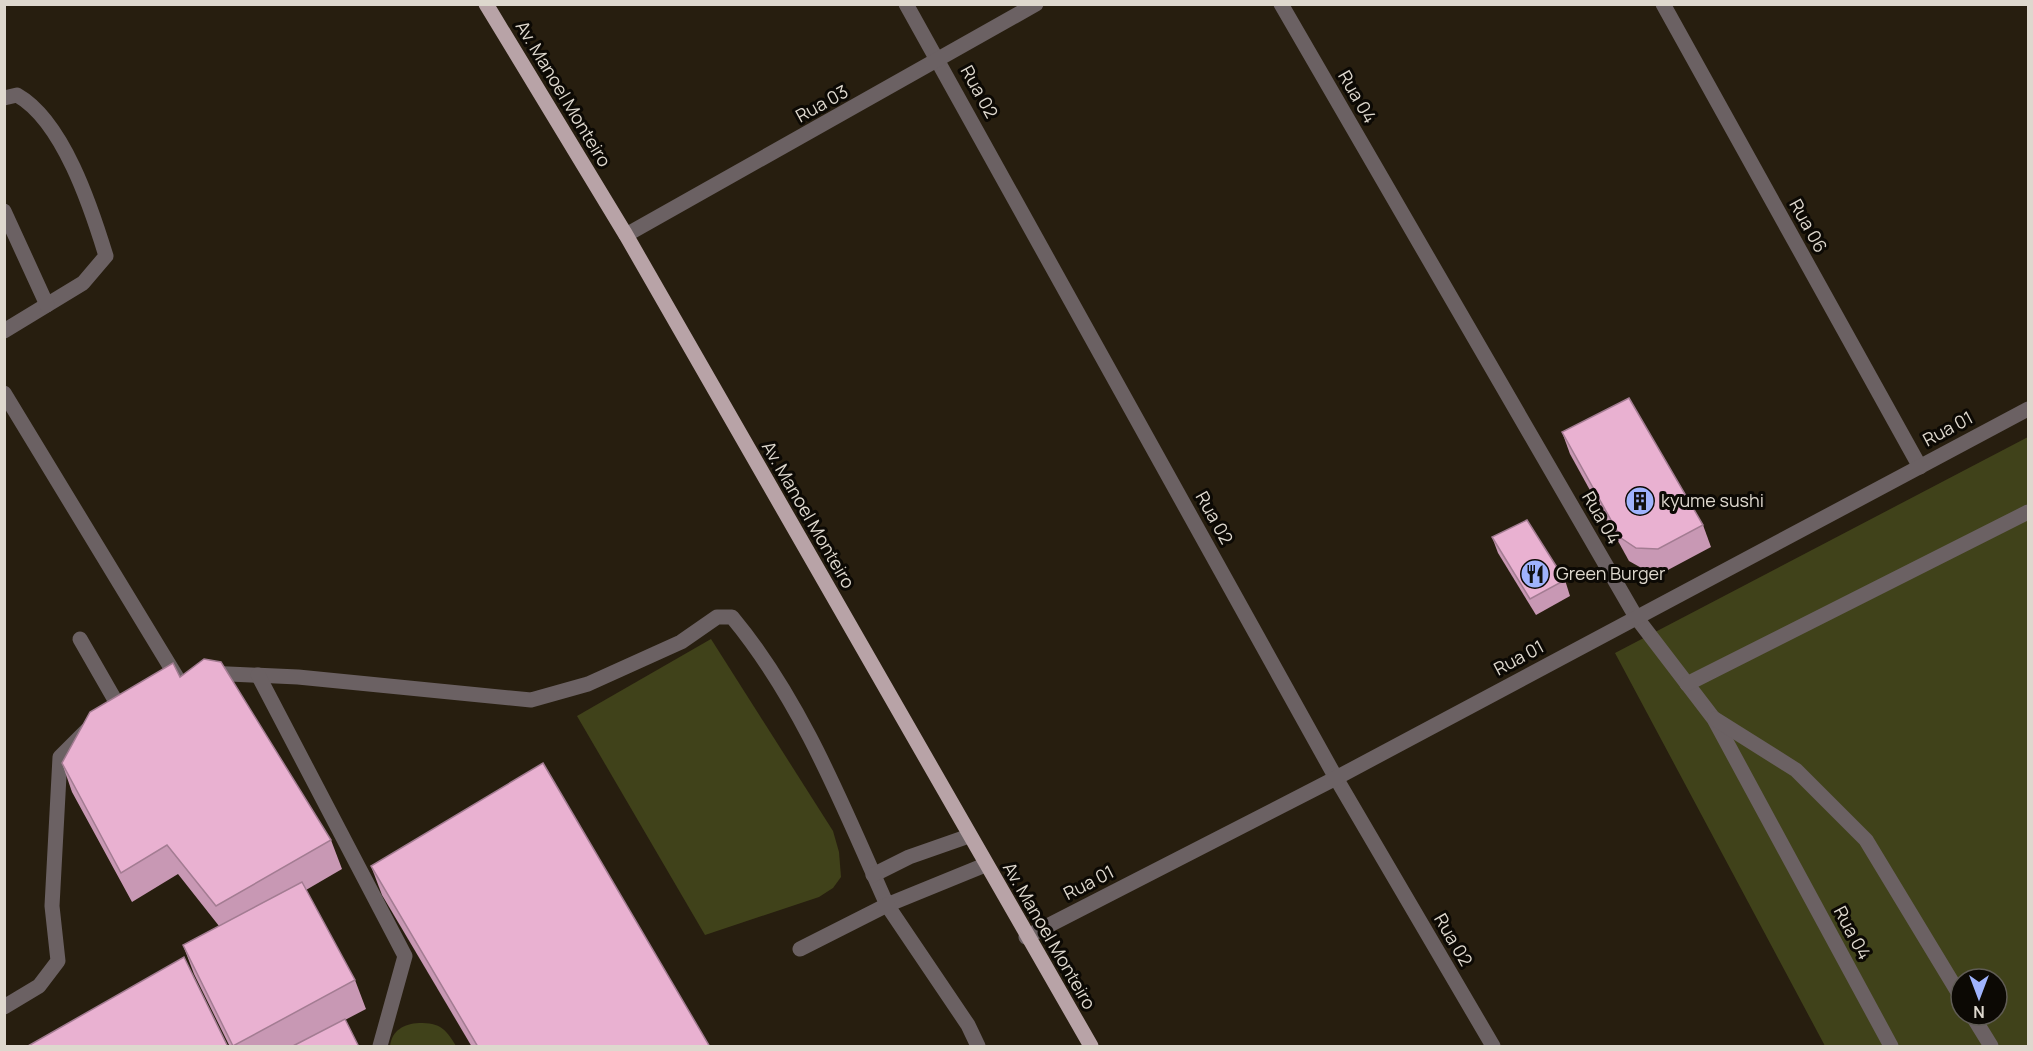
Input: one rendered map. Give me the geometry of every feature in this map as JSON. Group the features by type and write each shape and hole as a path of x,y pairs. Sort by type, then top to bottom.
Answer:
{"main road":[{"name":"Av. Manoel Monteiro","path":"486,4 626,235 1091,1047"}],"street":[{"name":"Rua 02","path":"906,4 1336,778 1493,1047"},
{"name":"Rua 03","path":"626,235 939,61 1036,4"},
{"name":"Rua 04","path":"1281,4 1636,617 1714,718 1891,1047"},
{"name":"Rua 06","path":"1663,4 1920,467"},
{"path":"4,98 17,95 32,104 52,126 93,214 105,256 83,283 4,331"},
{"path":"4,211 47,305"},
{"path":"4,393 175,686 209,673 258,675 531,700 588,684 681,642 717,617 732,617 762,653 826,772 887,905 950,997 978,1047"},
{"name":"Rua 01","path":"1026,937 1336,778 2028,409"},
{"path":"1687,684 2028,512"},
{"path":"4,1007 39,986 58,961 52,906 60,757 98,718 124,705 80,639"},
{"path":"258,675 405,956 380,1047"},
{"path":"1714,718 1796,770 1866,840 1949,977"},
{"path":"873,875 909,856 969,836"},
{"path":"800,949 887,905 985,865"},
{"path":"1979,1027 1991,1047"}],"green space":[{"path":"2028,437 2028,1046 1825,1046 1615,653"},
{"path":"711,639 833,831 839,852 841,877 833,888 819,897 705,935 577,716"},
{"path":"432,1024 441,1028 456,1046 390,1046 396,1032 408,1025"}],"building":[{"name":"kyume sushi","path":"1629,398 1703,525 1658,549 1636,548 1621,538 1562,432"},
{"name":"Green Burger","path":"1527,520 1565,580 1530,599 1492,537"},
{"path":"204,659 221,662 331,840 216,906 167,845 121,873 62,763 90,712 173,663 180,677"},
{"path":"543,763 710,1047 478,1047 371,866"},
{"path":"302,882 355,980 233,1046 183,945"},
{"path":"184,957 228,1047 28,1047 28,1046"},
{"path":"345,1019 359,1047 291,1047"}],"place":[{"name":"kyume sushi","path":"1640,501"},
{"name":"Green Burger","path":"1535,574"}]}
